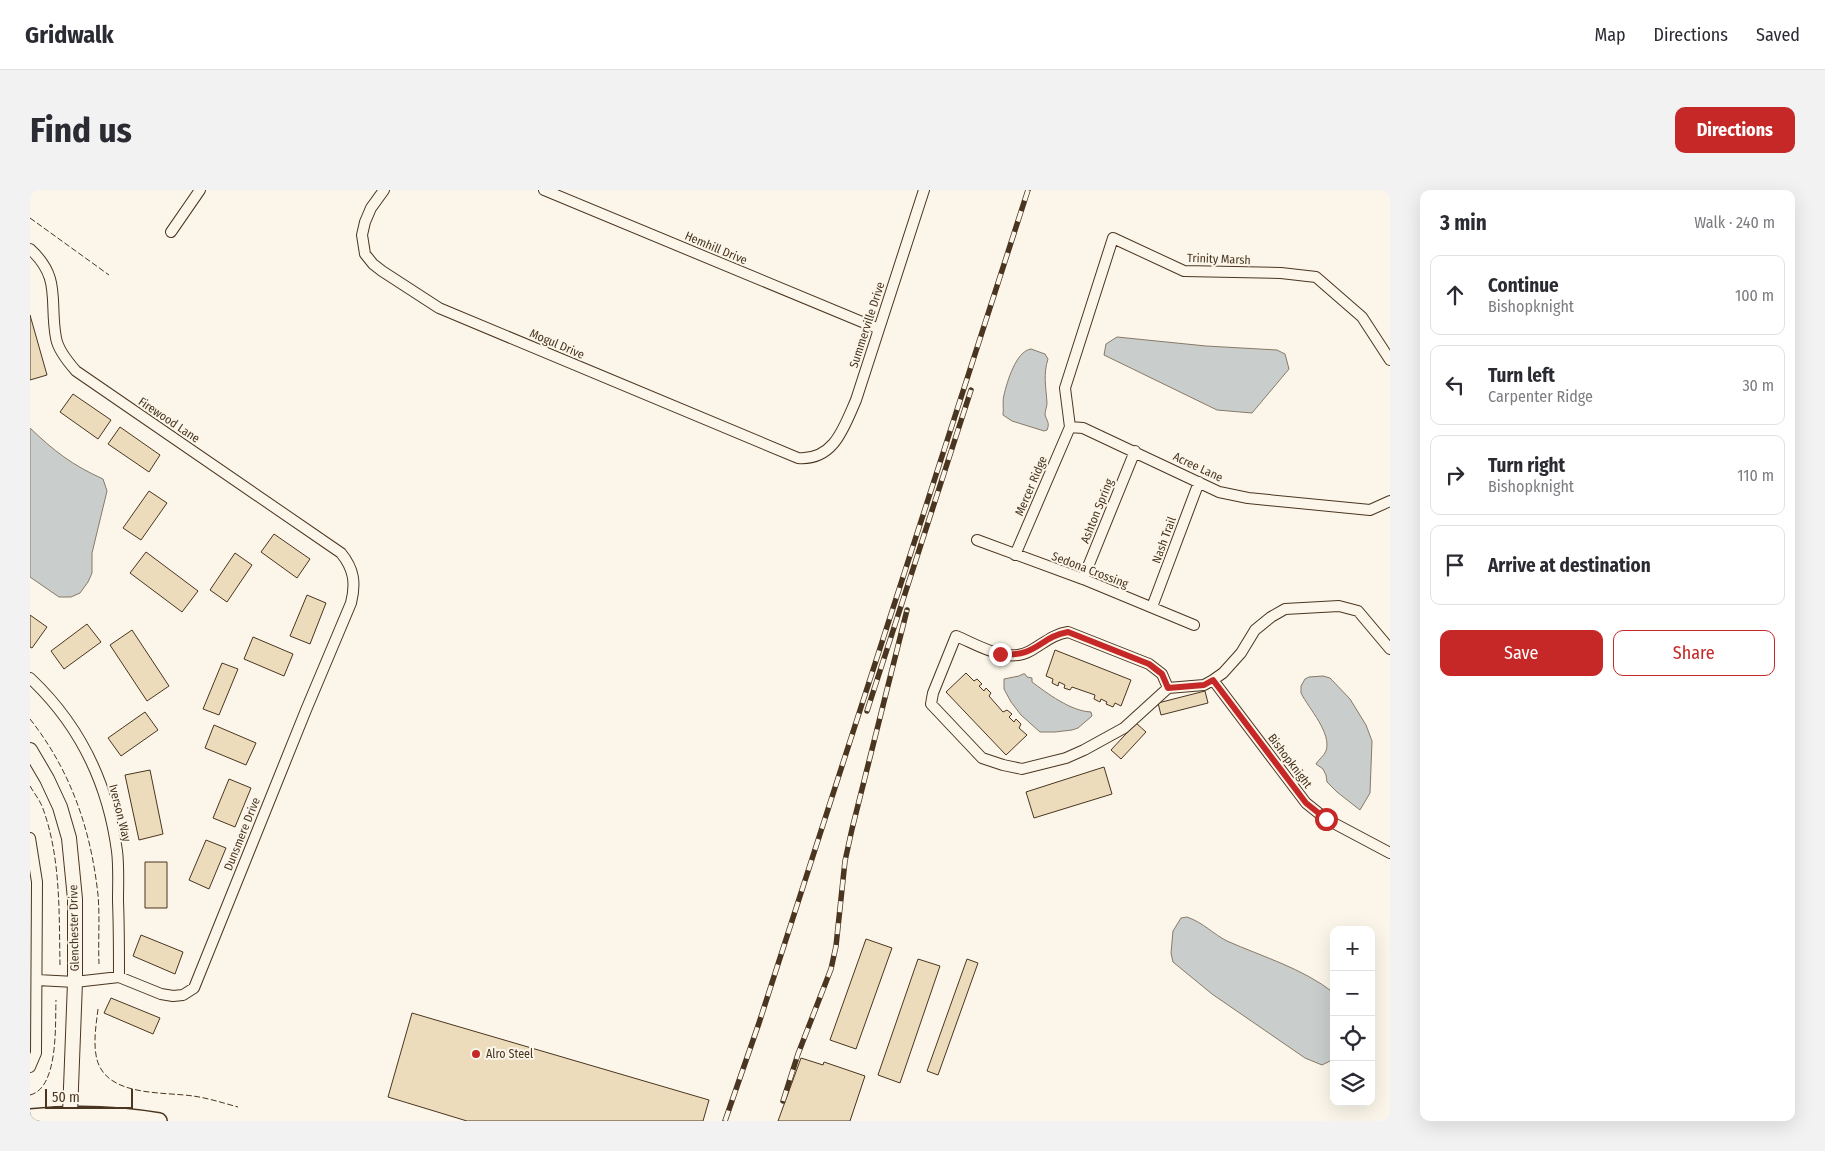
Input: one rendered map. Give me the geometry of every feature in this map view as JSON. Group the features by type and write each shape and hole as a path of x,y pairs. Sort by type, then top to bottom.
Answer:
{"main road":[{"path":"30,1117 70,1114 119,1116 159,1121"}],"street":[{"path":"171,232 200,190"},
{"name":"Mogul Drive","path":"384,190 370,208 365,222 362,235 365,254 382,271 439,308 798,458 816,457"},
{"name":"Hemhill Drive","path":"544,190 879,329"},
{"name":"Summerville Drive","path":"816,457 826,451 843,431 856,400 924,190"},
{"name":"Trinity Marsh","path":"1070,427 1065,388 1113,238 1184,271 1281,273 1316,278 1362,317 1390,360"},
{"name":"Firewood Lane","path":"30,249 41,259 48,270 52,284 56,340 64,357 76,371 342,553 354,573"},
{"name":"Acree Lane","path":"1070,427 1083,428 1219,492 1248,498 1370,510 1390,501"},
{"name":"Mercer Ridge","path":"1015,555 1070,427"},
{"name":"Ashton Spring","path":"1083,579 1135,451"},
{"name":"Nash Trail","path":"1152,607 1199,482"},
{"name":"Sedona Crossing","path":"977,540 1083,579 1194,625"},
{"name":"Dunsmere Drive","path":"37,980 75,982 119,977 161,994 173,996 183,995 194,988 351,603 354,589 354,573"},
{"path":"1168,688 1162,674 1149,664 1068,632 1058,634 1028,653 1014,656 1000,654 956,636 933,693 931,704 982,758 1003,766 1022,769 1066,758 1124,728 1168,688 1204,685 1213,680 1223,673 1241,653 1255,630 1271,616 1284,609 1339,606 1358,611 1389,646"},
{"name":"Iverson Way","path":"30,678 46,694 84,745 99,780 111,817 117,853 119,977"},
{"name":"Bishopknight","path":"1213,680 1306,803 1326,819 1390,854"},
{"name":"Glenchester Drive","path":"30,750 60,807 69,838 75,899 75,982 70,1114"},
{"path":"30,838 37,882 36,1053 30,1067"}],"shaded area":[{"path":"1117,337 1206,346 1277,350 1285,354 1289,369 1252,413 1217,410 1104,355 1106,344"},
{"path":"1031,349 1045,354 1048,359 1045,375 1047,403 1045,415 1048,426 1047,430 1044,431 1012,421 1003,415 1003,397 1013,368 1021,355"},
{"path":"30,428 64,457 103,479 107,491 92,553 92,573 80,593 71,597 59,597 30,577"},
{"path":"1023,674 1032,678 1032,682 1059,701 1083,711 1091,712 1092,716 1078,728 1072,730 1040,732 1021,715 1004,689 1004,679"},
{"path":"1323,676 1330,678 1350,699 1366,725 1372,741 1370,793 1360,810 1327,782 1323,769 1316,764 1326,751 1326,737 1319,721 1301,693 1301,686 1305,679 1309,677"},
{"path":"1187,917 1198,922 1227,941 1282,964 1330,990 1330,1061 1322,1065 1305,1058 1212,994 1173,962 1171,953 1173,931 1181,918"}],"building":[{"path":"30,315 47,375 30,380"},
{"path":"73,394 111,420 98,439 60,412"},
{"path":"120,427 160,455 149,472 108,444"},
{"path":"149,491 167,503 141,540 123,528"},
{"path":"274,534 310,559 297,578 261,552"},
{"path":"146,552 198,591 182,612 130,573"},
{"path":"235,553 252,565 227,602 210,590"},
{"path":"307,595 326,603 310,644 290,636"},
{"path":"30,615 47,627 32,648 30,647"},
{"path":"87,624 101,642 64,669 51,651"},
{"path":"132,630 169,686 147,701 110,645"},
{"path":"253,637 293,654 284,676 244,659"},
{"path":"1055,650 1131,680 1121,706 1115,703 1113,707 1101,699 1100,702 1094,699 1095,695 1072,687 1070,690 1064,688 1065,685 1059,682 1058,686 1052,683 1053,679 1046,676"},
{"path":"222,663 238,669 219,715 203,709"},
{"path":"966,673 974,681 977,679 982,684 979,686 984,691 986,688 991,693 989,696 1003,712 1007,710 1012,714 1009,717 1014,722 1016,719 1021,724 1019,728 1027,735 1006,755 946,692"},
{"path":"1205,691 1208,703 1161,715 1158,703"},
{"path":"145,712 158,730 121,756 108,738"},
{"path":"1136,723 1146,732 1121,759 1111,750"},
{"path":"214,725 256,743 246,765 205,748"},
{"path":"1104,767 1112,794 1034,818 1026,792"},
{"path":"150,770 163,834 139,840 125,775"},
{"path":"229,779 251,788 235,827 213,818"},
{"path":"206,840 226,848 209,889 189,880"},
{"path":"145,862 167,862 167,908 145,908"},
{"path":"141,935 183,952 175,974 133,956"},
{"path":"866,939 892,948 856,1049 830,1040"},
{"path":"918,959 940,966 900,1083 878,1075"},
{"path":"967,959 978,963 938,1075 927,1071"},
{"path":"111,998 160,1018 153,1034 104,1013"},
{"name":"Alro Steel","path":"412,1013 709,1100 703,1121 467,1121 388,1097"},
{"path":"801,1058 823,1065 824,1062 865,1076 850,1121 778,1121"}],"railway":[{"path":"725,1121 759,1023 1028,190"},
{"path":"867,711 971,390"},
{"path":"783,1101 798,1054 831,969 836,946 845,861 907,610"}],"fence":[{"path":"30,218 109,275"},
{"path":"30,719 57,759 68,780 84,824 95,871 98,895 99,964"},
{"path":"30,786 42,806 53,845 58,885 60,965"},
{"path":"30,1095 39,1090 51,1068 54,1054 56,1000"},
{"path":"98,1009 95,1039 96,1055 101,1069 108,1078 118,1084 143,1091 199,1097 238,1107"}],"place":[{"name":"Alro Steel","path":"476,1054"}],"route":[{"path":"1000,654 1014,656 1028,653 1058,634 1068,632 1149,664 1162,674 1168,688 1204,685 1213,680 1306,803 1326,819"}]}
